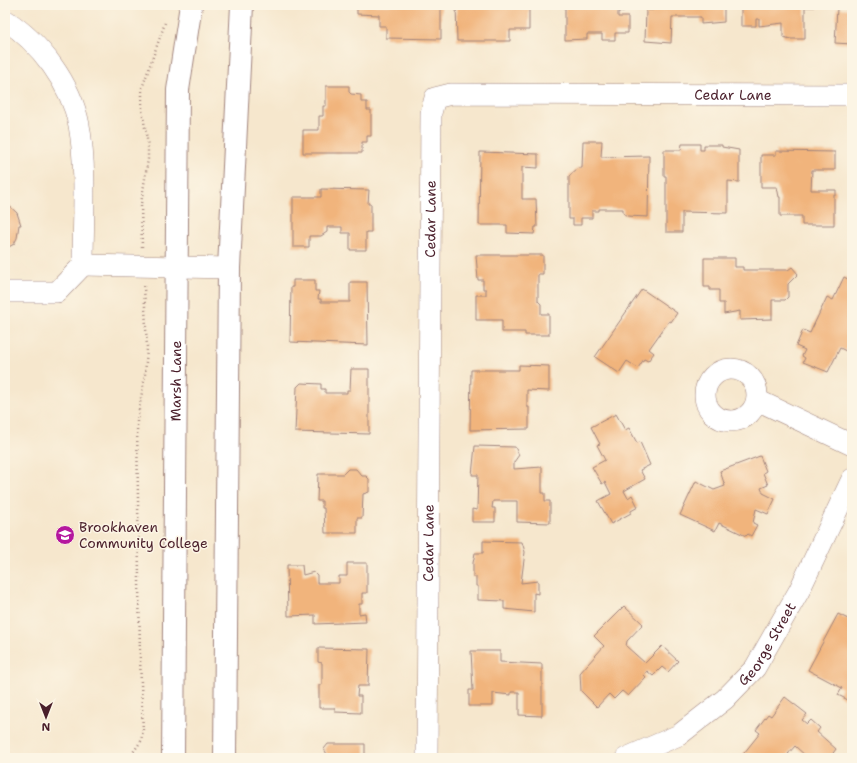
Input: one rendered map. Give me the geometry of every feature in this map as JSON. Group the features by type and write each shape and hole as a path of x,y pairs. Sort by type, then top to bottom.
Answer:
{"main road":[{"name":"Marsh Lane","path":"173,758 178,90 191,5"},
{"path":"225,758 229,268 242,5"}],"street":[{"path":"5,20 17,28 48,59 69,94 78,124 82,153 83,265 57,292 5,292"},
{"name":"Cedar Lane","path":"427,758 431,121 435,98 451,94 852,96"},
{"path":"83,265 229,268"},
{"path":"757,400 852,445"},
{"name":"George Street","path":"626,758 679,735 725,699 754,668 799,591 852,478"}],"path":[{"path":"129,758 141,741 143,731 140,659 137,429 140,398 146,375 147,348 141,204 148,159 148,145 142,110 142,88 149,65 160,41 166,16"}],"building":[{"path":"357,5 441,5 441,39 386,38 386,26 379,26 379,15 357,14"},
{"path":"456,5 511,5 511,7 529,7 529,30 510,30 510,41 457,41"},
{"path":"565,5 623,5 623,12 618,12 618,17 628,17 628,33 615,33 615,40 602,40 602,34 587,34 587,39 565,40"},
{"path":"653,5 724,5 724,22 701,24 701,17 672,17 671,43 645,41 646,10 653,10"},
{"path":"741,5 814,5 814,7 805,7 805,39 791,39 783,37 783,23 759,26 759,19 756,19 756,26 741,26"},
{"path":"837,8 852,9 852,44 835,43"},
{"path":"326,86 349,86 349,92 351,94 361,95 361,102 367,102 367,110 371,110 371,136 367,136 367,142 362,142 362,153 303,153 303,130 319,130 319,116 323,116 323,106 326,106"},
{"path":"583,141 602,141 601,157 649,156 648,217 627,216 623,213 623,209 599,209 599,211 592,211 592,218 581,218 581,225 573,225 573,219 569,219 569,176 578,168 582,168"},
{"path":"682,144 700,144 700,150 704,150 704,145 722,145 722,147 739,150 739,182 728,181 728,213 682,212 682,232 666,232 666,176 664,176 664,150 681,150"},
{"path":"776,151 835,152 835,170 812,170 811,190 836,190 836,195 834,195 834,225 802,225 802,216 780,216 780,197 777,187 761,187 761,155 776,155"},
{"path":"480,152 538,154 538,168 522,167 522,199 536,199 537,227 535,227 534,234 507,233 507,225 479,225"},
{"path":"321,189 369,190 368,204 371,204 371,232 366,232 366,250 350,250 350,233 342,233 342,227 327,227 327,232 321,236 309,236 309,247 293,247 293,197 321,197"},
{"path":"5,202 17,213 21,225 19,225 17,238 14,244 5,249"},
{"path":"476,255 543,255 543,274 538,274 538,301 541,304 541,314 549,314 549,335 525,335 525,332 502,332 502,320 476,320 476,295 486,295 486,289 483,289 483,280 478,280"},
{"path":"704,258 735,258 735,267 743,267 743,270 788,270 792,267 798,274 788,284 788,297 785,300 772,300 772,319 740,320 740,311 724,314 724,303 719,303 719,290 710,290 710,287 704,287"},
{"path":"844,277 852,281 852,311 849,317 852,319 852,338 846,351 840,348 828,372 803,362 805,358 802,356 805,350 796,346 803,330 810,333 827,297 833,300"},
{"path":"293,280 315,280 315,291 319,291 318,299 321,299 321,302 350,302 350,282 367,282 368,345 290,342 291,287 293,287"},
{"path":"642,289 677,313 671,322 669,321 649,349 654,353 648,361 644,359 638,368 627,361 619,373 595,357"},
{"path":"519,365 549,366 549,391 527,390 529,429 470,430 471,370 519,370"},
{"path":"351,369 369,369 369,434 295,432 297,387 301,383 321,384 321,389 325,389 325,393 347,393 347,390 350,390"},
{"path":"616,414 625,430 629,428 637,443 640,442 650,465 640,470 645,479 624,491 628,498 632,495 638,507 631,511 631,513 611,524 598,501 611,494 605,482 602,484 592,467 605,460 597,445 600,444 591,427"},
{"path":"475,446 515,447 519,455 514,462 514,469 542,467 542,493 545,493 545,501 550,501 550,523 517,522 517,501 493,501 492,508 495,508 495,522 472,522 472,509 477,510 478,475 472,475"},
{"path":"760,456 766,471 763,473 768,485 761,488 763,493 775,499 768,514 756,509 753,523 757,525 751,536 748,534 746,536 719,523 715,531 680,515 696,481 714,490 725,486 720,471"},
{"path":"348,469 356,469 362,476 366,476 369,479 369,492 363,494 362,518 357,518 357,533 325,533 324,508 322,508 322,501 317,501 318,474 343,474"},
{"path":"483,541 522,542 525,552 521,583 538,581 538,594 534,593 534,612 504,609 504,601 478,600 478,586 476,586 476,577 473,577 473,563 475,553 483,553"},
{"path":"347,563 367,563 367,593 362,593 362,604 359,604 359,614 365,613 366,622 315,624 315,615 288,616 287,565 302,565 303,575 314,572 317,575 317,583 339,583 339,576 347,576"},
{"path":"624,606 643,624 627,641 626,646 645,663 662,646 678,661 668,672 662,667 653,676 647,671 644,675 646,677 628,696 622,691 614,699 609,694 597,707 581,691 580,673 604,646 594,636"},
{"path":"838,614 852,621 852,702 838,695 842,688 808,670"},
{"path":"318,648 369,649 368,686 358,686 357,696 361,696 361,713 335,712 335,708 319,708 319,685 322,685 322,663 318,662"},
{"path":"471,651 500,651 500,662 542,664 542,716 519,715 519,692 511,692 511,695 493,693 493,706 469,706 469,690 473,690"},
{"path":"785,697 807,714 802,720 807,724 811,720 820,728 817,732 836,749 831,756 833,758 808,758 795,746 788,754 794,758 740,758 760,733 756,730 768,714 771,716"},
{"path":"328,744 365,744 365,758 329,758 324,749"}],"place":[{"name":"Brookhaven Community College","path":"65,535"}]}
